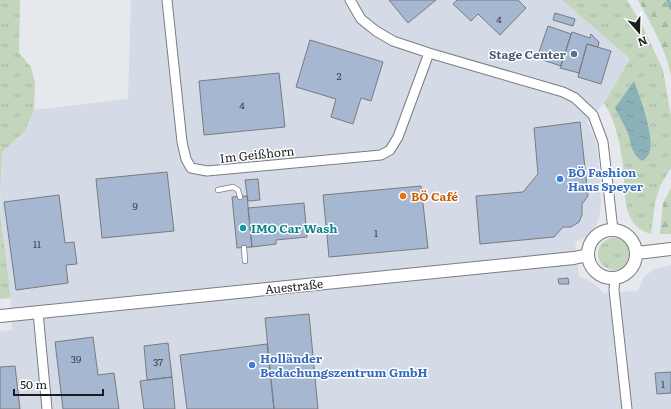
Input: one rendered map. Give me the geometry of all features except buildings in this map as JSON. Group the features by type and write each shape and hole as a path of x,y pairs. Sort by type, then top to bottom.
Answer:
{"street":[{"name":"Im Geißhorn","path":"167,0 182,142 186,159 191,168 207,171 381,154 390,150 398,137 429,53"},
{"path":"350,0 361,19 376,32 393,40 429,53 563,92 575,98 593,115 603,142 613,230"},
{"path":"607,230 625,233 631,238 637,253 636,260 632,268 627,273 615,278 608,278 596,272 590,264 588,255 592,241 598,234 607,230"},
{"path":"637,253 671,249"},
{"name":"Auestraße","path":"0,316 574,258 588,255"},
{"path":"615,278 614,290 627,409"},
{"path":"38,312 47,409"}],"lane":[{"path":"218,190 233,187 238,190 240,197"},
{"path":"244,248 245,261"}],"shaded area":[{"path":"131,0 562,0 630,59 604,103 587,121 597,147 601,203 599,218 595,228 587,236 575,242 579,276 592,282 603,293 638,291 644,277 654,269 671,265 671,409 0,409 0,331 12,330 11,298 0,212 2,152 25,131 34,110 128,99"}],"green space":[{"path":"0,0 20,0 19,53 31,67 35,83 34,110 25,131 2,152 0,200"},
{"path":"562,0 627,0 642,25 663,70 671,116 671,168 660,186 655,203 651,234 638,227 629,215 624,190 623,165 619,141 612,117 604,103 630,59"},
{"path":"638,0 671,0 671,76 662,46"},
{"path":"671,188 671,234 660,234 663,203"},
{"path":"0,212 11,298 0,299"},
{"path":"614,238 625,243 630,254 625,265 614,270 603,265 598,254 603,243"}],"water":[{"path":"634,81 646,116 651,144 650,151 643,161 634,152 627,131 615,108"}],"waterway":[{"path":"668,0 671,8"}],"place":[{"name":"Stage Center","path":"574,54"},
{"name":"BÖ Fashion Haus Speyer","path":"560,179"},
{"name":"BÖ Café","path":"403,196"},
{"name":"IMO Car Wash","path":"243,228"},
{"name":"Holländer Bedachungszentrum GmbH","path":"252,365"}]}
